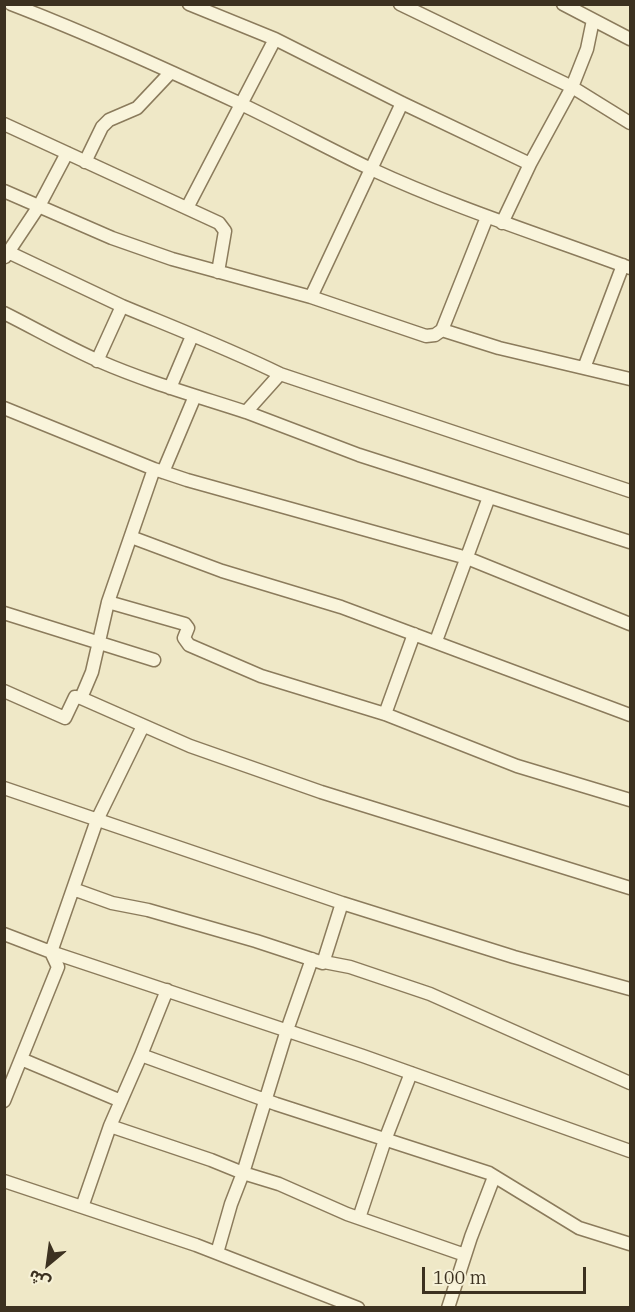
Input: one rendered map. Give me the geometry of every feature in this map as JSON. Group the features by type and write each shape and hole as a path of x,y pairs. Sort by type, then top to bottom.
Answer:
{"street":[{"path":"11,4 82,31 242,104 372,169 502,223 627,267 584,368"},
{"path":"189,4 275,39 530,164"},
{"path":"400,4 572,87 630,123"},
{"path":"563,4 630,39"},
{"path":"502,223 530,164 572,87 587,49 593,20"},
{"path":"187,208 275,39"},
{"path":"85,162 102,127 109,120 136,108 170,73"},
{"path":"311,297 402,103"},
{"path":"4,124 223,226 225,231 218,272"},
{"path":"67,153 39,206 6,255 192,336 232,351 280,374 630,491"},
{"path":"4,191 112,238 218,272 311,297 426,336 435,335 442,330 487,217"},
{"path":"97,361 122,306"},
{"path":"4,314 97,361 160,386 246,412 359,455 630,542"},
{"path":"442,330 500,348 630,379"},
{"path":"170,388 192,336"},
{"path":"246,412 280,374"},
{"path":"81,698 92,672 108,602 131,537 195,396"},
{"path":"5,410 159,471 467,558 630,624"},
{"path":"436,641 489,497"},
{"path":"131,537 222,571 341,607 630,714"},
{"path":"108,602 185,624 188,628 184,638 189,645 261,676 385,714 517,766 630,800"},
{"path":"4,613 154,660"},
{"path":"385,714 414,634"},
{"path":"4,692 65,718 75,697 81,698 190,746 347,801 630,888"},
{"path":"4,1101 58,967 51,952 97,820 143,726"},
{"path":"4,788 342,903 514,957 630,988"},
{"path":"73,889 112,903 350,967 430,994 630,1083"},
{"path":"217,1253 287,1030 342,903"},
{"path":"4,934 51,952 287,1030 630,1151"},
{"path":"82,1207 110,1126 167,990"},
{"path":"141,1055 265,1100 494,1177 579,1228 630,1244"},
{"path":"21,1059 121,1101"},
{"path":"359,1218 385,1140 411,1073"},
{"path":"110,1126 279,1184 359,1218 465,1255"},
{"path":"448,1308 494,1177"},
{"path":"4,1181 217,1253 358,1308"}]}
